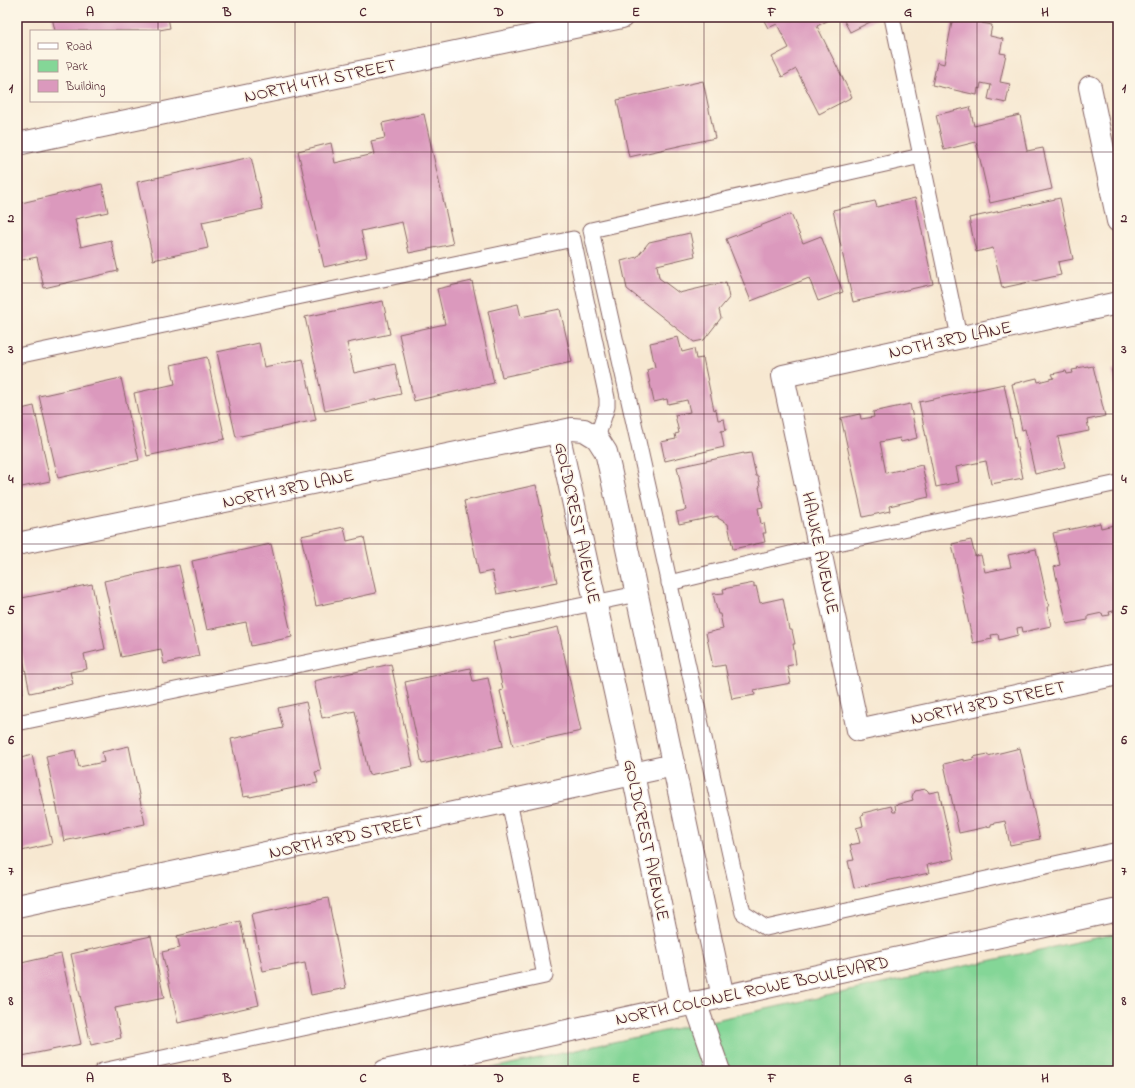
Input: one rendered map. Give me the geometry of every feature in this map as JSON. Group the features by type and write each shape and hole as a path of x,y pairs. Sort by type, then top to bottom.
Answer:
{"street":[{"name":"NORTH 4TH STREET","path":"17,144 622,17"},
{"path":"1090,87 1118,221"},
{"name":"NOTH 3RD LANE","path":"783,376 1118,303"},
{"name":"HAWKE AVENUE","path":"783,376 858,730"},
{"name":"GOLDCREST AVENUE","path":"719,1071 688,1004 633,774 558,432 572,429 584,430 597,438 606,452 723,996"},
{"name":"NORTH 3RD LANE","path":"17,544 558,432"},
{"name":"NORTH 3RD STREET","path":"858,730 1118,674"},
{"name":"NORTH 3RD STREET","path":"17,906 509,801 674,764"},
{"name":"NORTH COLONEL ROWE BOULEVARD","path":"386,1071 1118,910"}],"lane":[{"path":"892,17 959,337"},
{"path":"921,156 591,230 743,913 766,928 1118,850"},
{"path":"17,356 573,239 606,398 607,407 597,438"},
{"path":"669,583 819,548 1118,483"},
{"path":"17,723 637,594"},
{"path":"102,1071 545,976 509,801"}],"green space":[{"path":"1118,933 1118,1071 479,1071"}],"building":[{"path":"52,17 168,17 170,28 159,30 55,30"},
{"path":"762,17 835,17 817,26 852,97 819,114 796,69 782,77 772,57 789,48 777,24 768,28"},
{"path":"842,17 875,17 876,19 850,32"},
{"path":"953,17 982,18 982,23 992,25 990,36 1003,39 1000,53 1006,54 1000,82 1010,84 1006,103 988,99 991,85 981,83 980,89 978,88 977,95 932,85 937,62 944,64"},
{"path":"703,81 715,138 629,157 617,100"},
{"path":"970,107 974,126 1020,115 1027,151 1043,148 1052,189 990,203 976,142 944,150 936,115"},
{"path":"424,114 453,244 409,253 402,222 361,231 367,257 324,267 298,151 331,143 335,163 374,154 371,141 385,138 382,123"},
{"path":"251,157 263,209 202,222 208,248 153,260 137,182"},
{"path":"102,184 108,212 75,219 81,247 111,240 118,271 44,288 37,257 17,261 17,204"},
{"path":"915,198 933,284 853,302 833,210 875,201 877,207"},
{"path":"1060,198 1073,259 1058,262 1061,275 1002,288 993,248 976,252 969,218"},
{"path":"791,214 803,243 821,236 843,292 818,301 809,278 751,301 726,239"},
{"path":"690,233 695,256 657,265 659,278 679,293 726,282 729,298 719,310 721,318 704,340 694,342 627,289 621,261 637,257 649,242"},
{"path":"472,281 494,383 414,401 399,334 445,324 437,289"},
{"path":"383,301 390,334 347,343 354,373 395,364 401,394 325,411 305,317"},
{"path":"518,304 521,317 560,309 572,362 502,377 488,311"},
{"path":"678,337 682,352 694,349 696,359 703,358 714,410 716,409 718,420 724,419 726,430 721,431 724,447 665,461 661,442 676,439 675,434 679,433 675,415 690,412 687,400 668,404 667,399 654,402 647,370 655,367 650,343"},
{"path":"259,343 264,367 303,359 316,420 236,437 217,352"},
{"path":"207,357 225,439 147,456 134,393 175,384 171,365"},
{"path":"1093,366 1105,416 1087,420 1089,431 1058,437 1065,467 1035,474 1025,429 1022,430 1012,384 1037,378 1038,382 1054,378 1052,374 1066,371 1067,374 1073,373 1072,370"},
{"path":"1118,369 1118,394 1117,395 1112,370"},
{"path":"121,378 139,460 58,478 39,396"},
{"path":"1004,384 1023,478 991,484 986,461 956,467 959,482 936,487 919,402"},
{"path":"910,404 917,438 901,442 900,438 880,442 886,473 922,465 929,497 889,506 890,511 863,517 841,418 860,414 861,419 874,417 873,412"},
{"path":"34,406 50,481 17,488 17,410"},
{"path":"744,453 751,453 756,476 758,476 763,507 758,508 761,524 764,523 766,533 763,533 765,542 733,549 728,524 718,518 718,516 679,524 676,512 686,510 677,467"},
{"path":"536,485 557,582 497,594 492,571 479,574 464,501"},
{"path":"1100,523 1101,528 1118,524 1118,610 1109,612 1110,615 1103,616 1102,613 1088,616 1088,620 1067,624 1054,567 1060,565 1053,533"},
{"path":"344,527 347,541 364,537 376,593 316,606 301,536"},
{"path":"971,540 975,556 981,555 985,572 1011,567 1008,555 1036,549 1049,607 1047,607 1051,626 1023,632 1022,627 1017,628 1018,635 999,640 998,634 991,635 992,639 973,643 952,544"},
{"path":"271,544 292,637 251,646 246,622 207,630 192,561"},
{"path":"179,565 199,656 164,664 161,649 121,657 104,581"},
{"path":"754,583 760,603 783,598 789,630 792,630 795,644 793,644 796,664 787,666 791,683 754,690 755,695 732,699 725,665 713,667 706,633 723,629 720,614 718,614 713,594 724,593 723,589"},
{"path":"92,584 105,649 84,654 87,669 70,672 73,684 30,693 17,629 17,599"},
{"path":"558,627 581,731 513,746 500,691 503,690 493,642"},
{"path":"391,664 413,766 369,775 355,711 322,718 314,681"},
{"path":"17,667 23,693 17,694"},
{"path":"470,668 473,681 488,678 503,746 422,764 405,682"},
{"path":"306,702 321,771 315,772 318,783 250,797 243,797 231,739 283,728 278,708"},
{"path":"129,746 145,824 64,841 46,756 75,750 79,767 104,762 102,752"},
{"path":"1020,748 1040,839 1010,845 1005,821 991,824 991,826 959,833 944,764 964,759 964,761 974,759 973,757 988,754 988,756"},
{"path":"32,755 52,844 17,852 17,759"},
{"path":"926,789 929,793 939,791 954,859 927,865 929,873 854,888 848,861 854,860 850,845 860,843 856,828 863,826 861,816 864,815 863,813 891,806 893,812 896,812 895,805 913,800 912,797 914,791"},
{"path":"328,898 346,988 311,995 305,963 263,971 251,914"},
{"path":"240,921 259,1005 178,1023 162,952 180,948 177,936"},
{"path":"151,936 164,998 115,1008 121,1038 91,1045 71,954"},
{"path":"61,954 81,1044 17,1057 17,964"}]}
